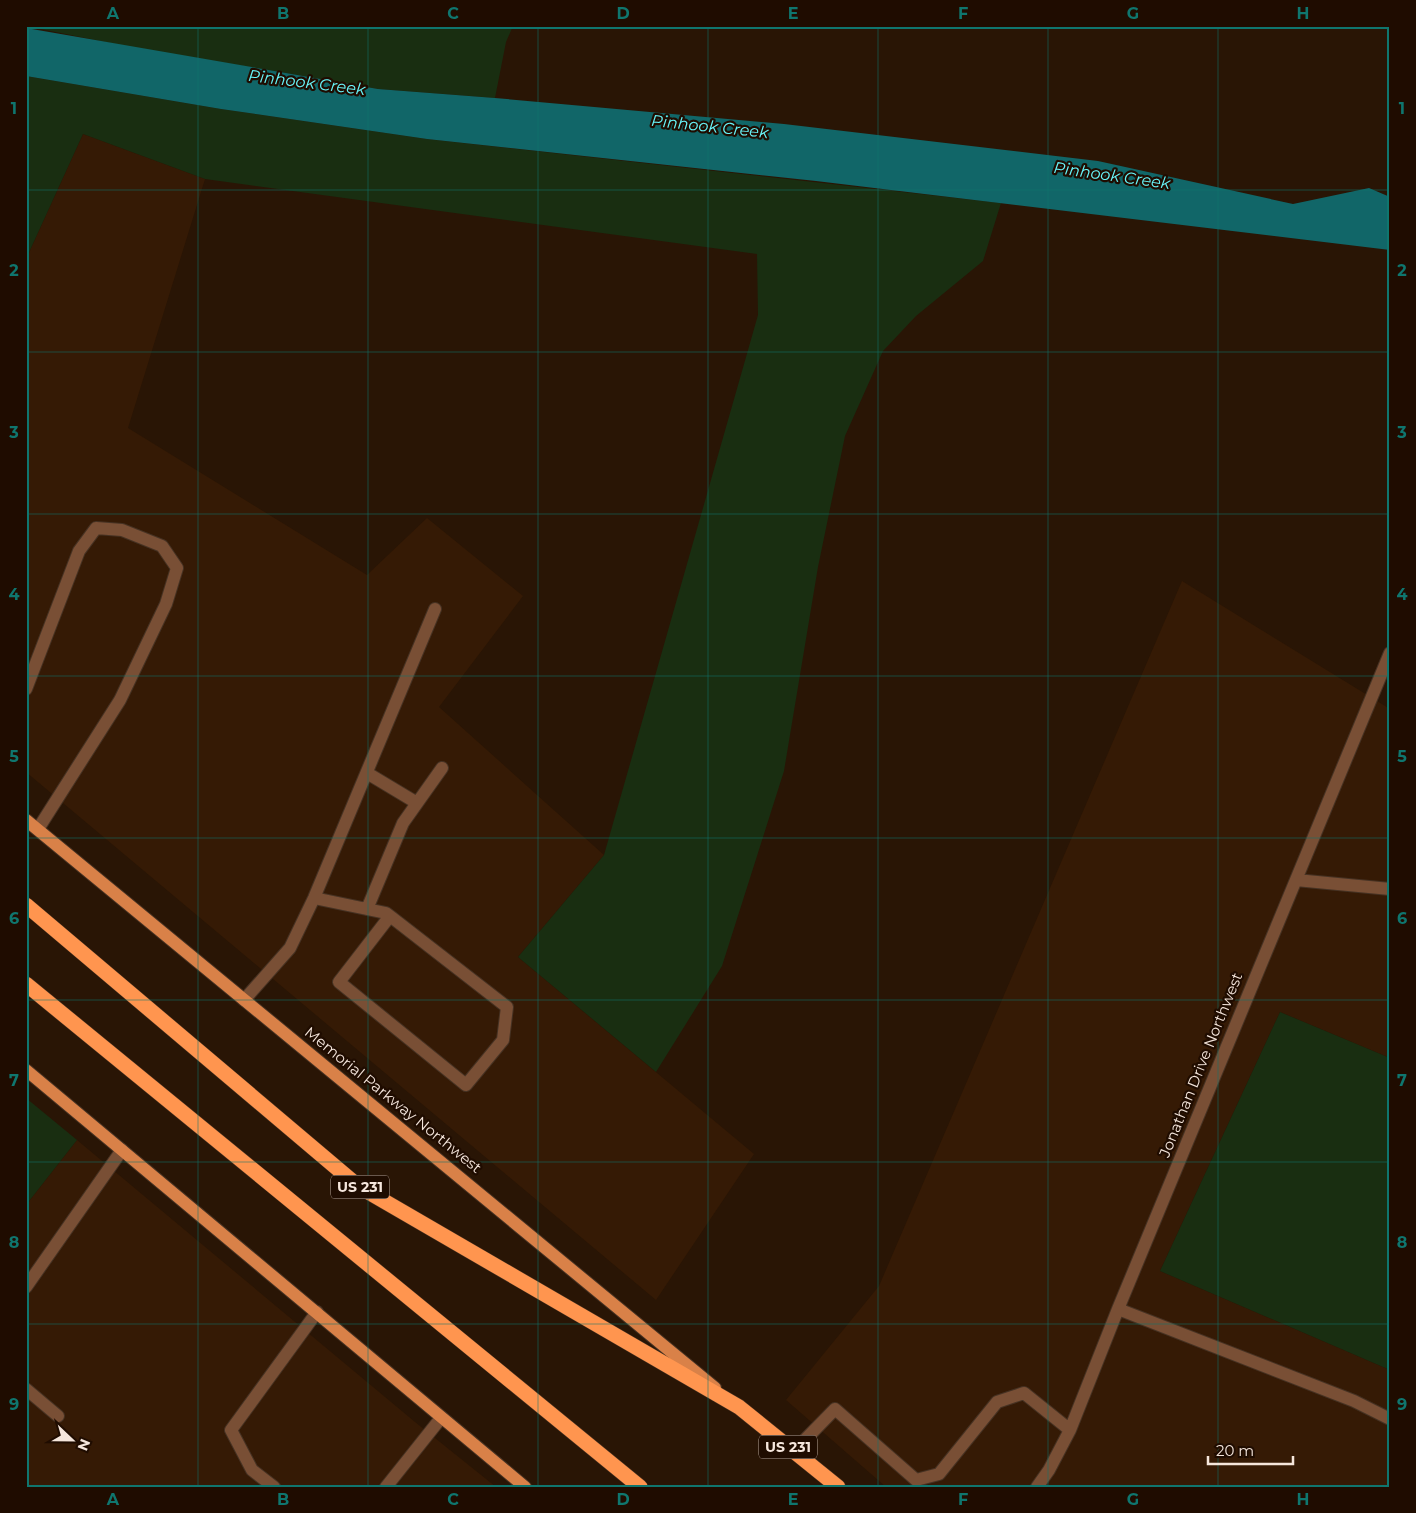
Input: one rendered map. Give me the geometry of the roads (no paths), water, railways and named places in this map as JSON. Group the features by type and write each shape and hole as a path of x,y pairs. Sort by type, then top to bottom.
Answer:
{"highway":[{"name":"Memorial Parkway Northwest","path":"26,905 358,1186 739,1407 838,1487"},
{"path":"26,984 640,1487"}],"main road":[{"name":"Memorial Parkway Northwest","path":"26,820 739,1407"},
{"path":"26,1070 525,1487"}],"street":[{"path":"26,689 79,551 96,528 122,530 162,546 177,568 166,604 120,700 38,829"},
{"path":"244,1000 290,948 314,898 435,609"},
{"name":"Jonathan Drive Northwest","path":"1036,1487 1050,1470 1070,1430 1118,1308 1390,652"},
{"path":"367,909 402,824 442,768"},
{"path":"367,773 417,803"},
{"path":"1296,880 1390,889"},
{"path":"314,898 386,913 390,916 507,1007 503,1040 466,1085 338,982 390,916"},
{"path":"26,1286 122,1150"},
{"path":"1118,1308 1354,1401 1390,1419"},
{"path":"274,1487 252,1470 231,1430 317,1312"},
{"path":"26,1389 58,1416"},
{"path":"794,1451 835,1409 916,1480 939,1474 997,1402 1024,1393 1070,1430"},
{"path":"386,1487 441,1418"}],"water":[{"name":"Pinhook Creek","path":"26,28 378,89 784,124 1098,161 1293,204 1369,188 1390,197 1390,250 816,181 427,139 221,109 26,76"}]}
